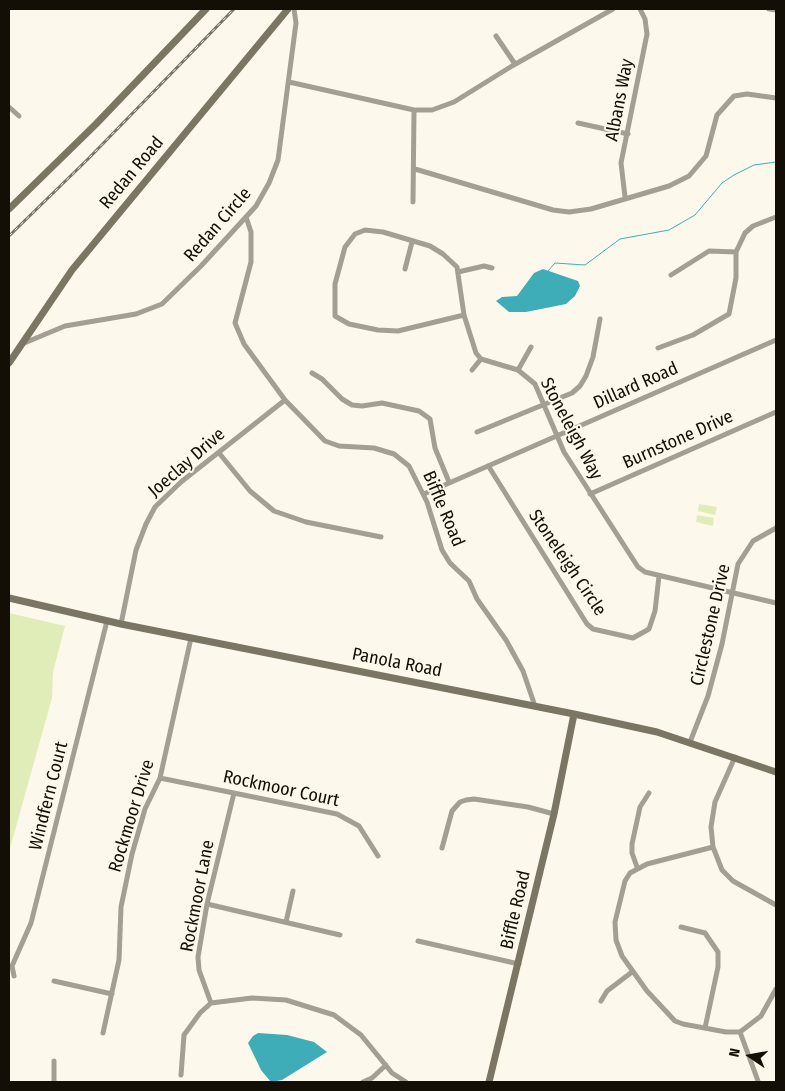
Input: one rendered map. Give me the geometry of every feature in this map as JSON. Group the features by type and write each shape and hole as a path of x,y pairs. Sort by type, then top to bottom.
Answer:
{"main road":[{"path":"9,209 96,124 206,9"},
{"name":"Redan Road","path":"9,363 84,256 288,9"},
{"name":"Panola Road","path":"9,598 121,624 574,714 690,742 776,772"},
{"name":"Biffle Road","path":"489,1082 554,814 574,714"}],"street":[{"name":"Redan Circle","path":"22,344 65,326 136,314 162,304 173,295 246,217 264,193 278,160 296,23 294,9"},
{"path":"289,82 414,110 432,110 447,106 515,64 613,9"},
{"name":"Albans Way","path":"625,197 621,163 647,34 645,19 640,9"},
{"path":"769,9 776,10"},
{"path":"496,36 515,64"},
{"path":"415,169 561,211 591,209 625,197 676,183 695,170 710,145 717,115 729,100 747,94 776,98"},
{"path":"9,106 20,116"},
{"path":"413,202 415,169 414,110"},
{"path":"578,123 628,134"},
{"name":"Biffle Road","path":"246,217 251,239 251,262 235,323 244,344 285,400 325,441 339,446 374,448 400,458 409,466 424,494 442,550 450,563 469,581 477,599 506,640 523,671 535,706"},
{"path":"658,348 693,335 729,314 736,278 736,252 745,233 753,226 776,217"},
{"path":"464,315 398,331 378,330 349,324 335,316 335,284 345,246 355,234 365,230 384,232 430,246 443,254 457,267 464,315 476,352 481,359 472,370"},
{"path":"404,269 412,242"},
{"path":"671,274 709,251 736,252"},
{"path":"458,272 484,266 492,268"},
{"path":"477,432 572,393 580,386 593,357 600,319"},
{"name":"Dillard Road","path":"424,494 776,340"},
{"path":"518,370 531,346"},
{"name":"Stoneleigh Way","path":"481,359 518,370 535,384 557,436 590,494 638,567 645,572 659,576 776,603"},
{"path":"312,373 322,379 342,399 352,405 362,406 382,403 419,411 430,419 435,448 449,482"},
{"name":"Joeclay Drive","path":"121,624 136,550 146,524 166,495 285,400"},
{"name":"Burnstone Drive","path":"590,494 776,412"},
{"path":"219,453 250,491 274,511 289,517 381,537"},
{"name":"Stoneleigh Circle","path":"488,467 587,624 593,629 633,638 640,636 649,628 654,611 659,576"},
{"name":"Circlestone Drive","path":"690,742 708,696 722,644 731,592 742,556 753,541 776,528"},
{"name":"Windfern Court","path":"14,976 12,966 31,923 107,621"},
{"name":"Rockmoor Drive","path":"103,1033 119,960 121,907 132,854 145,809 160,778 191,638"},
{"path":"735,757 715,802 711,827 713,847 722,870 733,881 776,905"},
{"name":"Rockmoor Court","path":"160,778 337,814 352,820 359,826 378,856"},
{"name":"Rockmoor Lane","path":"211,1003 199,970 198,957 207,904 234,793"},
{"path":"637,867 632,853 632,844 640,807 649,793"},
{"path":"442,848 452,812 460,802 466,800 474,799 528,807 554,814"},
{"path":"713,847 637,867 625,881 615,922 616,940 622,956 632,972 676,1021 704,1028 740,1032 761,1016 776,989"},
{"path":"286,922 293,891"},
{"path":"207,904 340,934"},
{"path":"681,927 705,933 718,952 718,967 704,1028"},
{"path":"418,941 519,964"},
{"path":"601,1001 607,991 632,972"},
{"path":"54,981 112,994"},
{"path":"181,1074 184,1035 192,1022 211,1003 233,998 270,998 318,1009 334,1015 361,1035 392,1073 406,1082"},
{"path":"740,1032 758,1080"},
{"path":"54,1062 56,1077 54,1082"},
{"path":"363,1082 372,1078 386,1065"}],"green space":[{"path":"699,504 717,507 715,515 698,511"},
{"path":"697,515 714,518 713,526 696,522"},
{"path":"9,613 65,626 53,672 52,698 9,852"}],"water":[{"path":"543,269 578,281 580,286 575,296 566,304 526,312 509,312 496,301 502,297 517,296 534,273"},
{"path":"258,1033 287,1035 314,1042 327,1052 282,1080 271,1082 261,1070 248,1043"}],"waterway":[{"path":"548,271 555,263 585,265 620,239 669,230 695,215 722,183 734,175 754,165 776,162"}],"railway":[{"path":"9,236 89,158 234,9"}]}
